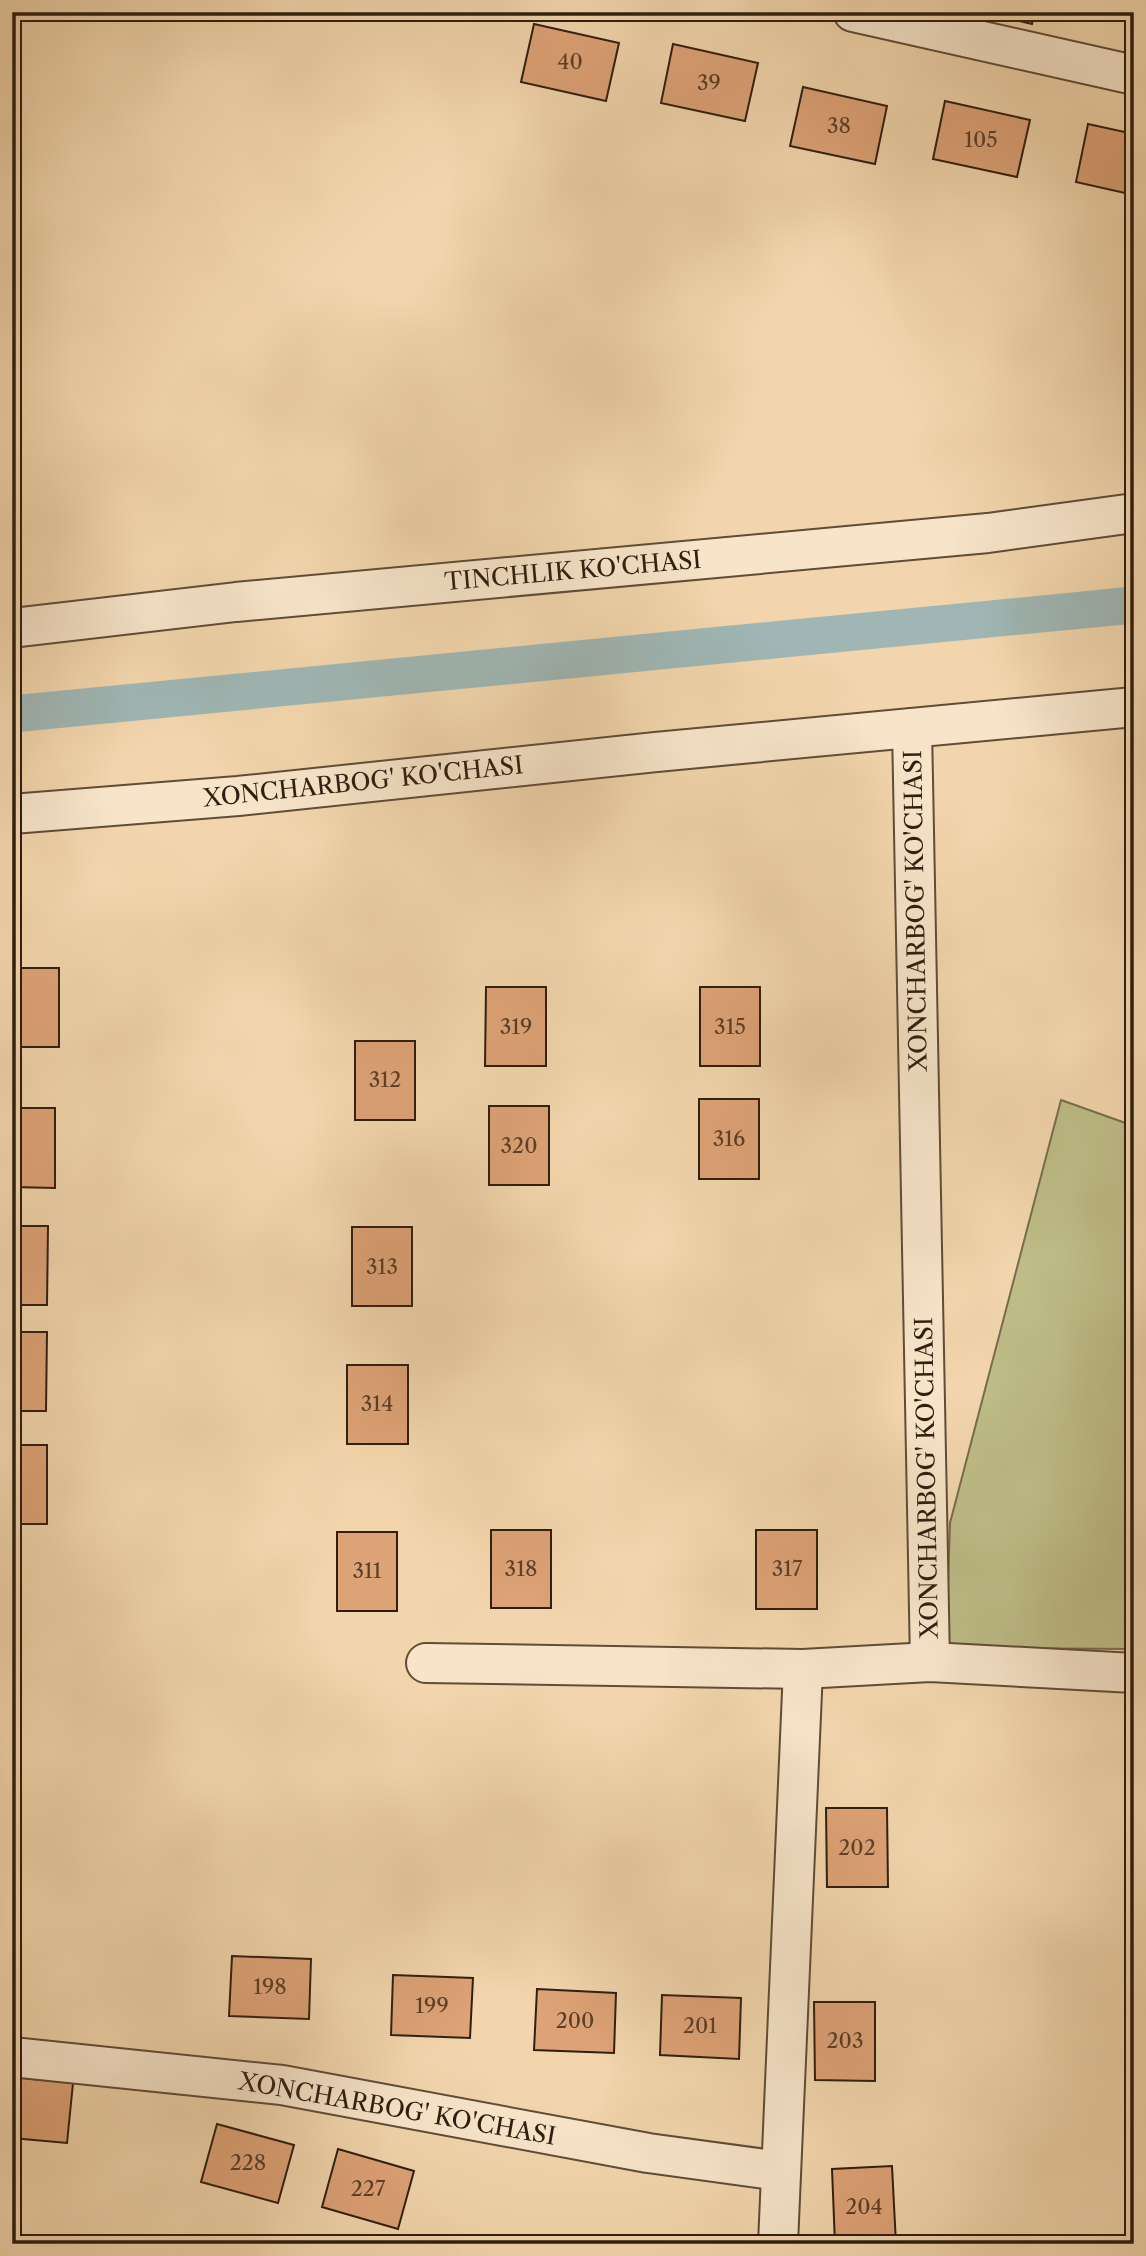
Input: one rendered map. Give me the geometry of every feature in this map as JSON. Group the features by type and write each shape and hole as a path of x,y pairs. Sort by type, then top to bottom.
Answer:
{"street":[{"path":"853,12 1134,75"},
{"name":"TINCHLIK KO'CHASI","path":"12,628 236,602 988,533 1134,513"},
{"path":"912,728 1134,707"},
{"name":"XONCHARBOG' KO'CHASI","path":"12,814 238,796 912,728 930,1662"},
{"name":"XONCHARBOG' KO'CHASI","path":"426,1663 803,1668 930,1662 1134,1674"},
{"path":"778,2244 803,1668"},
{"name":"XONCHARBOG' KO'CHASI","path":"12,2057 282,2085 648,2153 780,2171"}],"shaded area":[{"path":"1061,1100 1134,1126 1134,1649 946,1648 950,1523"}],"building":[{"path":"390,12 427,12 426,20"},
{"path":"980,12 1034,12 1032,24"},
{"path":"534,24 619,43 606,101 521,82"},
{"path":"673,44 758,63 745,121 661,103"},
{"path":"803,87 887,106 875,164 790,146"},
{"path":"945,101 1030,120 1017,177 933,159"},
{"path":"1088,124 1134,134 1134,195 1076,182"},
{"path":"12,968 59,968 59,1047 12,1047"},
{"path":"486,987 546,987 546,1066 485,1066"},
{"path":"700,987 760,987 760,1066 700,1066"},
{"path":"355,1041 415,1041 415,1120 355,1120"},
{"path":"699,1099 759,1099 759,1179 699,1179"},
{"path":"489,1106 549,1106 549,1185 489,1185"},
{"path":"12,1108 55,1108 55,1188 12,1187"},
{"path":"12,1226 48,1226 47,1305 12,1305"},
{"path":"352,1227 412,1227 412,1306 352,1306"},
{"path":"12,1332 47,1332 46,1411 12,1411"},
{"path":"347,1365 408,1365 408,1444 347,1444"},
{"path":"12,1445 47,1445 47,1524 12,1524"},
{"path":"491,1530 551,1530 551,1608 491,1608"},
{"path":"756,1530 817,1530 817,1609 756,1609"},
{"path":"337,1532 397,1532 397,1611 337,1611"},
{"path":"12,1555 19,1555 17,1616 12,1616"},
{"path":"826,1808 887,1808 888,1887 827,1887"},
{"path":"232,1956 311,1959 309,2019 229,2016"},
{"path":"393,1975 473,1978 470,2038 391,2035"},
{"path":"537,1989 616,1993 614,2053 534,2050"},
{"path":"662,1995 741,1998 739,2059 660,2055"},
{"path":"814,2002 875,2002 875,2081 815,2080"},
{"path":"12,2077 73,2083 67,2143 12,2138"},
{"path":"217,2124 294,2145 278,2203 201,2182"},
{"path":"338,2149 414,2171 398,2229 322,2207"},
{"path":"892,2166 896,2244 835,2244 832,2169"}],"waterway":[{"path":"12,714 1134,605"}]}
